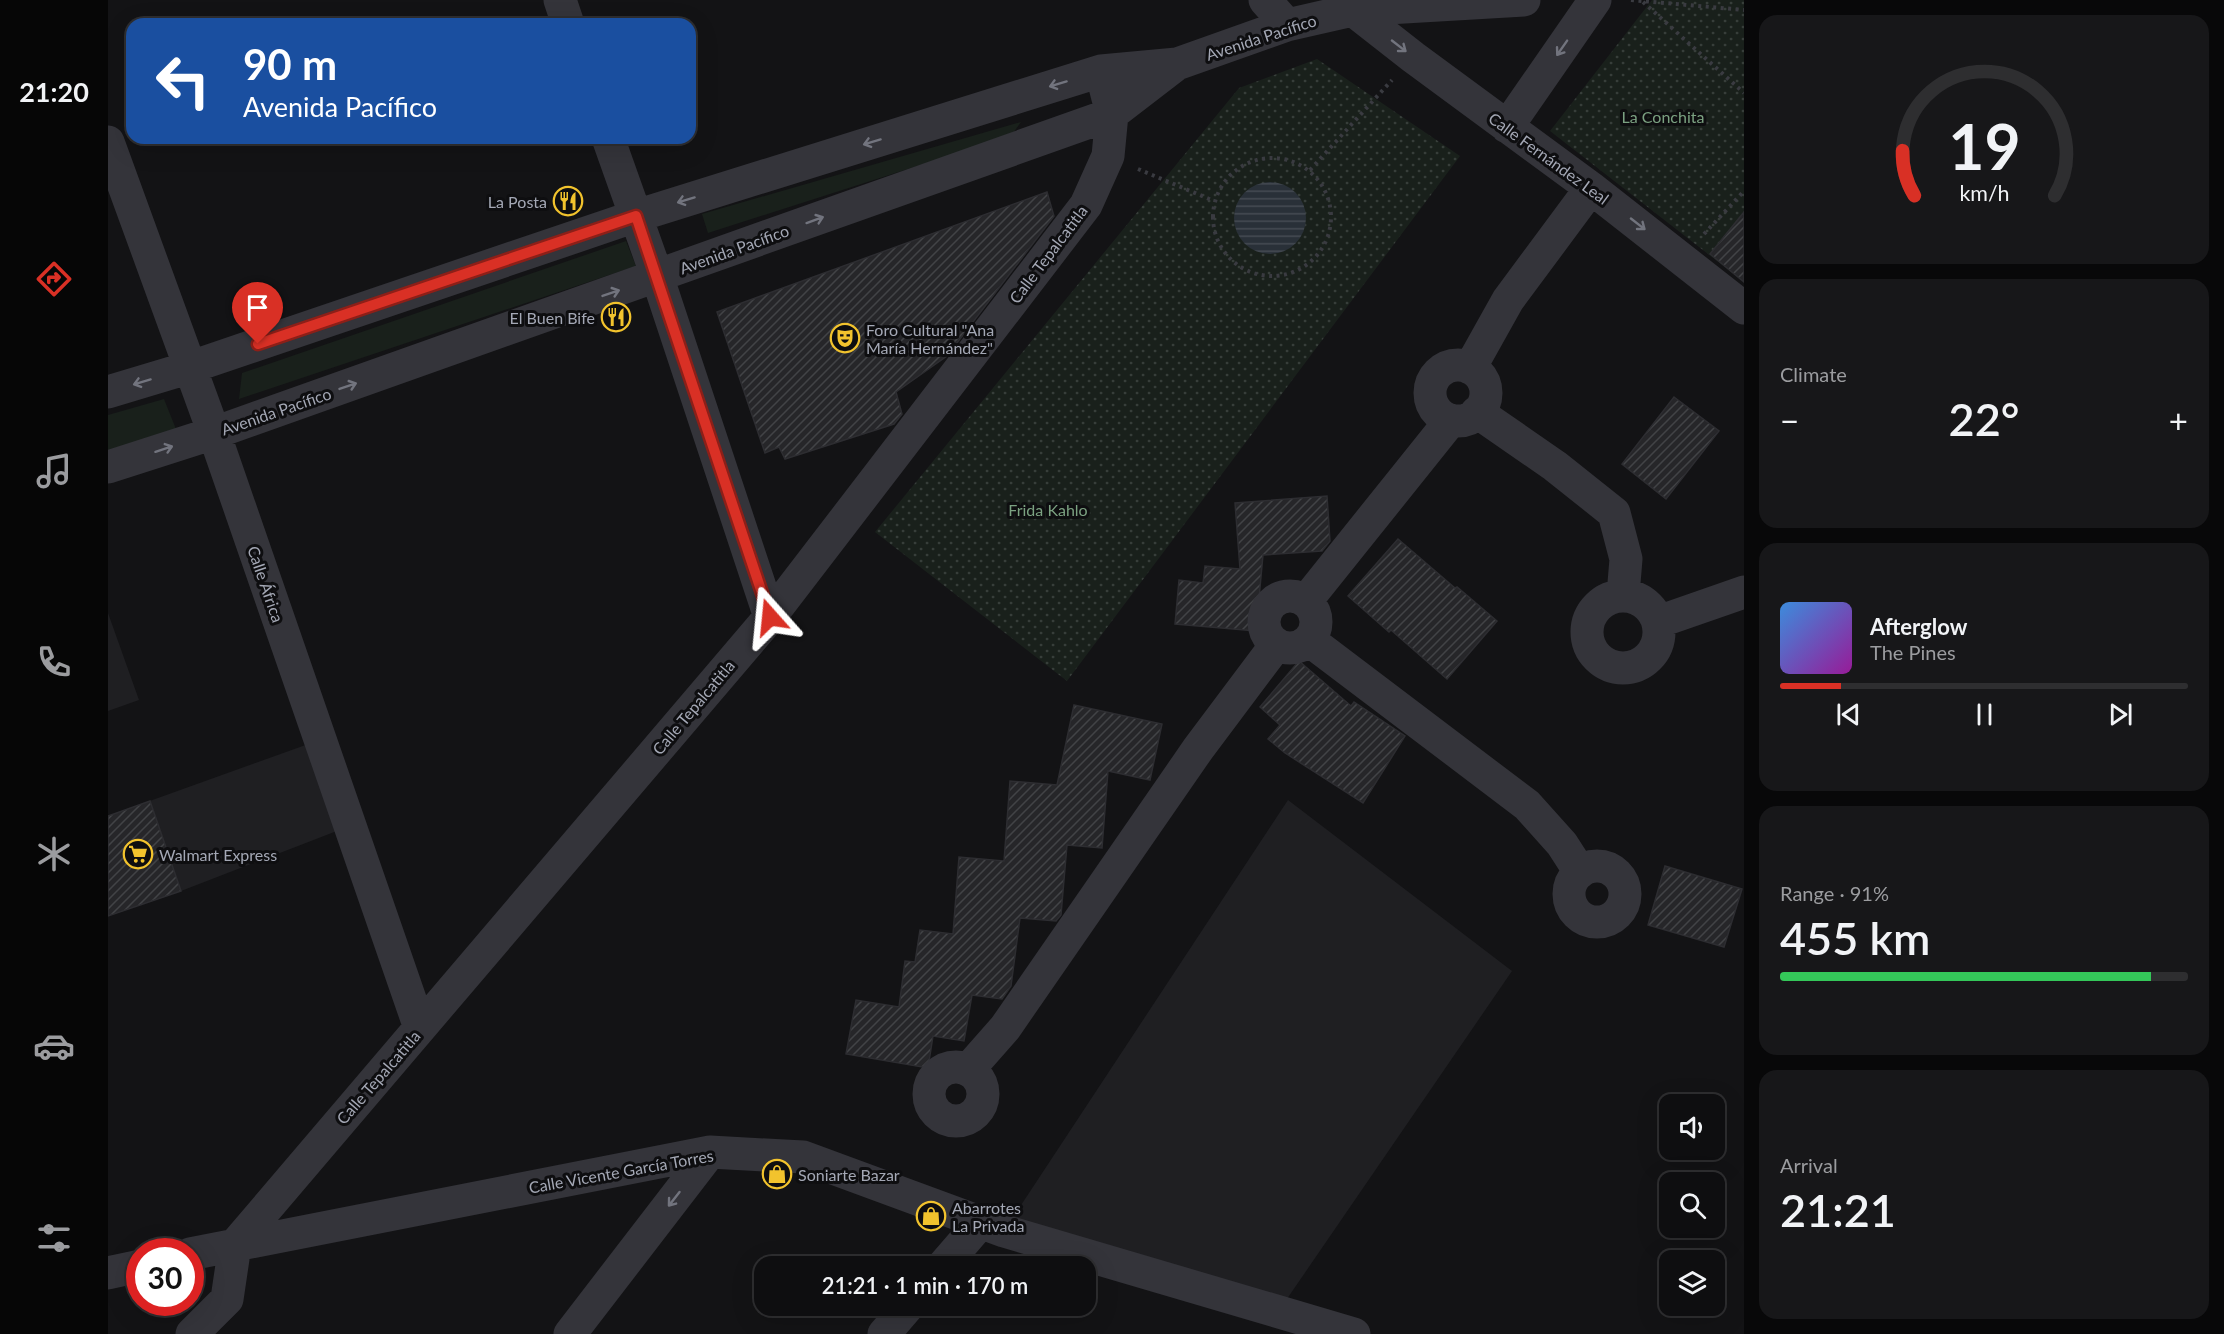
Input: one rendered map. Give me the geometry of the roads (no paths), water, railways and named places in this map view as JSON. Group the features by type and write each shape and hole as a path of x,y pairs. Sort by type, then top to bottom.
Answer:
{"street":[{"path":"560,0 566,18"},
{"path":"1265,0 1287,25"},
{"name":"Avenida Pacífico","path":"108,392 191,367 636,216 1101,71 1177,64 1287,25 1360,5 1524,0"},
{"path":"1507,127 1595,0"},
{"name":"Calle Fernández Leal","path":"1360,5 1413,57 1591,188 1744,308"},
{"name":"Avenida Pacífico","path":"108,467 214,433 1112,114 1177,64"},
{"name":"Calle Tepalcatitla","path":"235,1245 770,617 1086,205 1108,156 1112,114 1101,71"},
{"name":"Calle África","path":"108,142 191,367 420,1028"},
{"path":"610,144 657,276 770,617"},
{"path":"1470,368 1508,300 1591,188"},
{"path":"1306,601 1464,416 1483,405 1485,388 1478,372 1462,365 1444,368 1432,382 1431,401 1435,409 1442,416 1464,416 1554,466 1614,513 1626,559 1623,595"},
{"path":"1658,622 1744,592"},
{"path":"1623,595 1635,597 1653,611 1658,622 1659,633 1657,645 1650,656 1641,663 1618,668 1596,657 1587,635 1588,623 1593,612 1601,603 1611,597 1623,595"},
{"path":"1281,597 1298,597 1306,601 1316,616 1314,633 1309,640 1302,646 1294,648 1276,645 1263,624 1268,607 1281,597"},
{"path":"1309,640 1527,806 1562,844 1580,872"},
{"path":"968,1070 1005,1028 1198,749 1276,645"},
{"path":"570,1334 710,1152"},
{"name":"Calle Vicente García Torres","path":"204,1251 710,1152 803,1157 1004,1231 1351,1334"},
{"path":"952,1256 981,1222"},
{"path":"192,1334 227,1299 235,1245"},
{"path":"108,1273 126,1269"},
{"path":"884,1334 900,1316"}],"place":[{"name":"La Posta","path":"568,201"},
{"name":"El Buen Bife","path":"616,317"},
{"name":"Foro Cultural \"Ana María Hernández\"","path":"845,338"},
{"name":"Walmart Express","path":"138,854"},
{"name":"Soniarte Bazar","path":"777,1174"},
{"name":"Abarrotes La Privada","path":"931,1216"}],"park label":[{"name":"La Conchita","path":"1663,116"},
{"name":"Frida Kahlo","path":"1048,509"}]}
